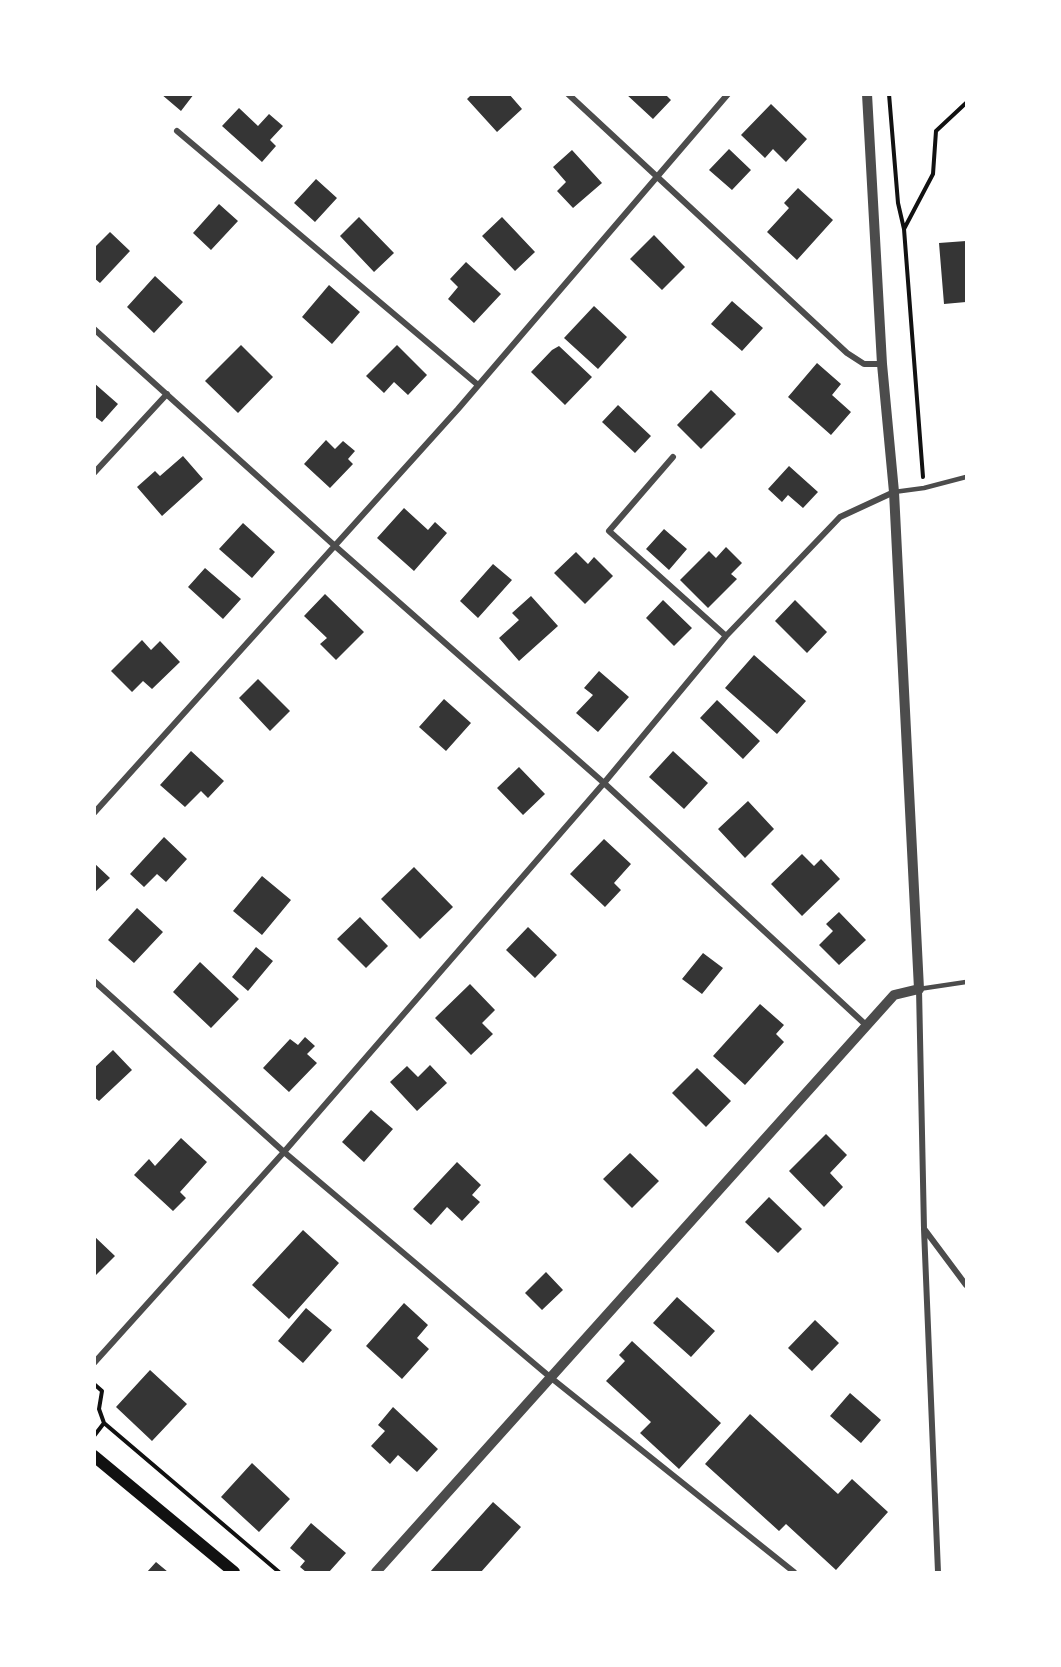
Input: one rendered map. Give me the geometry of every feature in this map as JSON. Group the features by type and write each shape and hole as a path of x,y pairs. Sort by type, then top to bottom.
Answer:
{"main road":[{"path":"94,1456 234,1572"}],"street":[{"path":"568,94 847,353 864,364 882,364"},
{"path":"94,813 478,386 728,94"},
{"path":"867,94 882,364 894,492 919,989 924,1229 938,1572"},
{"path":"177,131 478,386"},
{"path":"94,329 335,546 604,783 866,1025"},
{"path":"94,473 167,394"},
{"path":"673,457 609,531 726,636"},
{"path":"94,1363 284,1152 604,783 726,636 840,517 894,492"},
{"path":"94,981 284,1152 550,1377 794,1572"},
{"path":"376,1572 866,1025 894,995 919,989"},
{"path":"924,1229 966,1285"}],"lane":[{"path":"894,492 924,488 966,477"},
{"path":"919,989 966,982"}],"path":[{"path":"889,94 898,203 904,229 924,488"},
{"path":"904,229 933,174 936,131 966,103"},
{"path":"94,1384 102,1391 99,1409 104,1423 279,1572"},
{"path":"94,1436 104,1423"}],"building":[{"path":"161,94 194,94 181,111"},
{"path":"472,94 509,94 522,109 497,132 467,99"},
{"path":"626,94 665,94 671,100 653,119"},
{"path":"771,104 807,139 786,162 773,149 765,158 741,135"},
{"path":"239,108 258,126 269,114 283,126 270,140 276,146 262,162 222,126"},
{"path":"729,149 751,170 732,190 709,170"},
{"path":"572,150 602,183 573,208 557,191 566,182 553,167"},
{"path":"316,179 337,198 315,222 294,203"},
{"path":"798,188 833,220 797,260 767,232 789,208 784,203"},
{"path":"219,204 238,221 211,250 193,233"},
{"path":"359,217 394,253 374,272 340,236"},
{"path":"502,217 535,252 515,271 482,236"},
{"path":"110,232 130,251 100,283 94,278 94,248"},
{"path":"654,235 685,267 662,290 630,259"},
{"path":"966,241 966,302 944,304 939,243"},
{"path":"466,262 501,294 474,323 448,299 458,287 450,279"},
{"path":"155,276 183,302 154,333 127,307"},
{"path":"329,285 360,312 332,344 302,317"},
{"path":"732,301 763,328 742,351 711,324"},
{"path":"594,306 627,337 598,369 564,338"},
{"path":"241,345 273,377 238,413 205,381"},
{"path":"397,345 427,375 408,395 394,382 384,393 366,376"},
{"path":"559,346 592,377 565,405 531,372 552,350"},
{"path":"817,363 841,384 832,395 851,412 831,435 788,397"},
{"path":"94,383 118,404 102,422 94,416"},
{"path":"711,390 736,414 701,449 677,425"},
{"path":"618,405 651,436 635,453 602,422"},
{"path":"326,440 335,449 343,441 355,451 348,459 353,464 330,488 304,464"},
{"path":"183,456 203,479 162,516 137,487 155,471 160,476"},
{"path":"789,466 818,492 803,508 788,495 782,502 768,489"},
{"path":"404,508 428,530 435,522 447,533 414,571 377,538"},
{"path":"243,523 275,552 252,578 219,549"},
{"path":"664,529 687,549 669,570 646,549"},
{"path":"726,547 742,563 731,574 737,579 708,608 680,580 709,551 716,558"},
{"path":"576,552 588,564 594,557 613,576 585,604 554,573"},
{"path":"493,564 512,580 478,618 460,601"},
{"path":"205,568 241,599 223,619 188,587"},
{"path":"325,594 364,632 336,660 320,644 327,638 304,616"},
{"path":"531,596 558,626 519,661 499,638 519,620 512,613"},
{"path":"663,600 692,628 674,646 646,618"},
{"path":"795,600 827,632 807,653 775,621"},
{"path":"142,640 151,650 160,641 180,662 152,689 143,681 132,692 111,671"},
{"path":"754,655 806,701 777,734 725,688"},
{"path":"599,671 629,697 598,732 576,713 593,695 584,688"},
{"path":"258,679 290,711 270,731 239,698"},
{"path":"444,699 471,723 446,751 419,727"},
{"path":"717,700 760,741 743,759 700,718"},
{"path":"191,751 224,781 208,798 201,791 185,807 160,785"},
{"path":"673,751 708,783 684,809 649,777"},
{"path":"519,767 545,794 523,815 497,788"},
{"path":"748,801 774,829 745,858 718,829"},
{"path":"164,837 187,859 166,882 157,874 144,887 130,874"},
{"path":"604,839 631,864 614,883 621,890 605,907 570,874"},
{"path":"802,854 814,866 821,859 840,879 802,916 771,884"},
{"path":"94,863 110,878 94,893"},
{"path":"414,867 453,907 420,939 381,899"},
{"path":"262,876 291,900 262,935 233,911"},
{"path":"137,908 163,932 134,963 108,940"},
{"path":"839,912 866,940 839,965 819,945 833,931 826,924"},
{"path":"360,917 388,946 366,968 337,939"},
{"path":"528,927 557,955 535,978 506,950"},
{"path":"256,947 273,961 248,991 232,977"},
{"path":"703,953 723,968 702,994 682,979"},
{"path":"200,962 239,999 211,1028 173,992"},
{"path":"470,984 495,1010 482,1023 493,1034 471,1055 435,1018"},
{"path":"760,1004 784,1025 776,1034 784,1042 745,1085 713,1056"},
{"path":"305,1037 315,1046 307,1054 317,1063 289,1092 263,1068 290,1039 298,1045"},
{"path":"113,1050 132,1070 99,1101 94,1097 94,1068"},
{"path":"430,1065 447,1083 417,1111 390,1082 407,1066 418,1077"},
{"path":"697,1068 731,1101 706,1127 672,1093"},
{"path":"371,1110 393,1129 364,1162 342,1142"},
{"path":"826,1134 847,1155 830,1173 843,1187 824,1207 789,1171"},
{"path":"181,1138 207,1162 180,1192 186,1198 173,1211 134,1175 149,1159 155,1166"},
{"path":"630,1153 659,1181 632,1208 603,1179"},
{"path":"457,1162 481,1185 472,1195 480,1202 462,1221 447,1207 431,1225 413,1209"},
{"path":"769,1197 802,1229 778,1253 745,1222"},
{"path":"303,1230 339,1263 289,1319 252,1285"},
{"path":"94,1236 115,1256 94,1277"},
{"path":"546,1272 563,1290 542,1310 525,1293"},
{"path":"677,1297 715,1331 691,1357 653,1323"},
{"path":"404,1303 428,1325 417,1338 429,1349 402,1379 366,1346"},
{"path":"306,1308 332,1330 303,1363 278,1341"},
{"path":"815,1320 839,1343 812,1371 788,1348"},
{"path":"632,1341 721,1423 679,1469 640,1433 651,1422 606,1381 625,1361 619,1355"},
{"path":"150,1370 187,1404 152,1441 116,1407"},
{"path":"850,1393 881,1420 861,1443 830,1416"},
{"path":"393,1407 438,1449 417,1472 398,1455 390,1464 371,1446 385,1431 378,1425"},
{"path":"750,1414 838,1494 852,1479 888,1512 836,1570 786,1524 779,1531 705,1464"},
{"path":"252,1463 290,1499 259,1532 221,1497"},
{"path":"493,1502 521,1527 481,1572 430,1572"},
{"path":"311,1523 346,1553 329,1572 306,1572 300,1567 305,1561 290,1548"},
{"path":"156,1562 168,1572 147,1572"}]}
